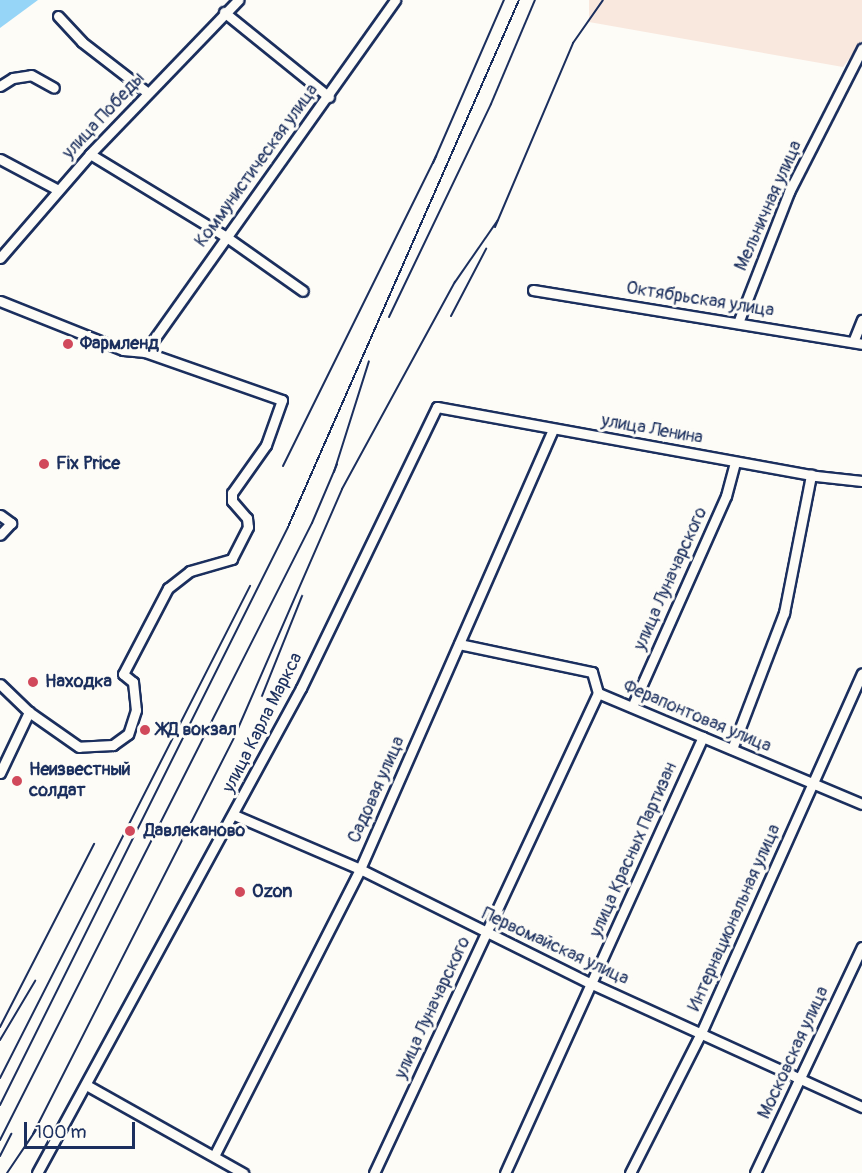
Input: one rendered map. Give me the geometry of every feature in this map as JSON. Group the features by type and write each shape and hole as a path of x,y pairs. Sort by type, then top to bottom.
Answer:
{"street":[{"name":"улица Победы","path":"0,258 90,154 238,0"},
{"name":"Коммунистическая улица","path":"145,352 225,236 329,97 395,0"},
{"path":"224,12 329,97"},
{"path":"58,16 82,42 148,93"},
{"name":"Мельничная улица","path":"738,323 789,192 862,49"},
{"path":"851,72 862,74"},
{"path":"0,86 13,78 31,75 54,88"},
{"path":"90,154 225,236 303,291"},
{"path":"0,159 58,190"},
{"name":"Октябрьская улица","path":"533,290 858,343"},
{"path":"0,301 123,350 145,352 282,400 266,445 232,493 232,501 247,518 248,527 232,560 190,571 168,588 123,674 133,682 136,710 128,734 113,745 79,747 29,712 0,684"},
{"path":"858,343 862,320"},
{"name":"улица Ленина","path":"437,407 735,462 862,481"},
{"name":"улица Карла Маркса","path":"37,1173 88,1086 234,815 437,407"},
{"name":"Садовая улица","path":"213,1156 360,869 553,429"},
{"name":"улица Луначарского","path":"632,707 726,496 735,462"},
{"path":"732,749 784,613 811,475"},
{"path":"0,515 11,523 0,535"},
{"name":"Ферапонтовая улица","path":"459,644 592,672 598,693 862,804"},
{"name":"Интернациональная улица","path":"630,1173 701,1034 862,674"},
{"name":"улица Луначарского","path":"374,1173 598,693"},
{"path":"0,772 29,712"},
{"name":"улица Красных Партизан","path":"506,1173 703,737"},
{"name":"Первомайская улица","path":"234,815 360,869 592,984 862,1107"},
{"name":"Московская улица","path":"755,1173 862,947"},
{"path":"88,1086 243,1173"}],"shaded area":[{"path":"589,0 862,0 862,42 843,67 589,22"}],"water":[{"path":"0,0 38,0 0,28"}],"railway":[{"path":"433,163 504,0"},
{"path":"0,1105 288,527 519,0"},
{"path":"389,317 491,104 535,0"},
{"path":"495,227 573,43 603,0"},
{"path":"283,466 436,156"},
{"path":"33,1134 236,733 342,489 455,282 498,220"},
{"path":"451,316 486,249"},
{"path":"334,472 369,361"},
{"path":"0,1140 312,523 337,464"},
{"path":"0,1078 250,586"},
{"path":"262,696 302,596"},
{"path":"0,1027 94,844"},
{"path":"0,1040 35,981"},
{"path":"7,1173 38,1127"},
{"path":"0,1156 11,1134"}],"place":[{"name":"Фармленд","path":"68,344"},
{"name":"Fix Price","path":"44,464"},
{"name":"Находка","path":"33,682"},
{"name":"ЖД вокзал","path":"145,730"},
{"name":"Неизвестный солдат","path":"17,781"},
{"name":"Давлеканово","path":"130,831"},
{"name":"Ozon","path":"240,892"}]}
